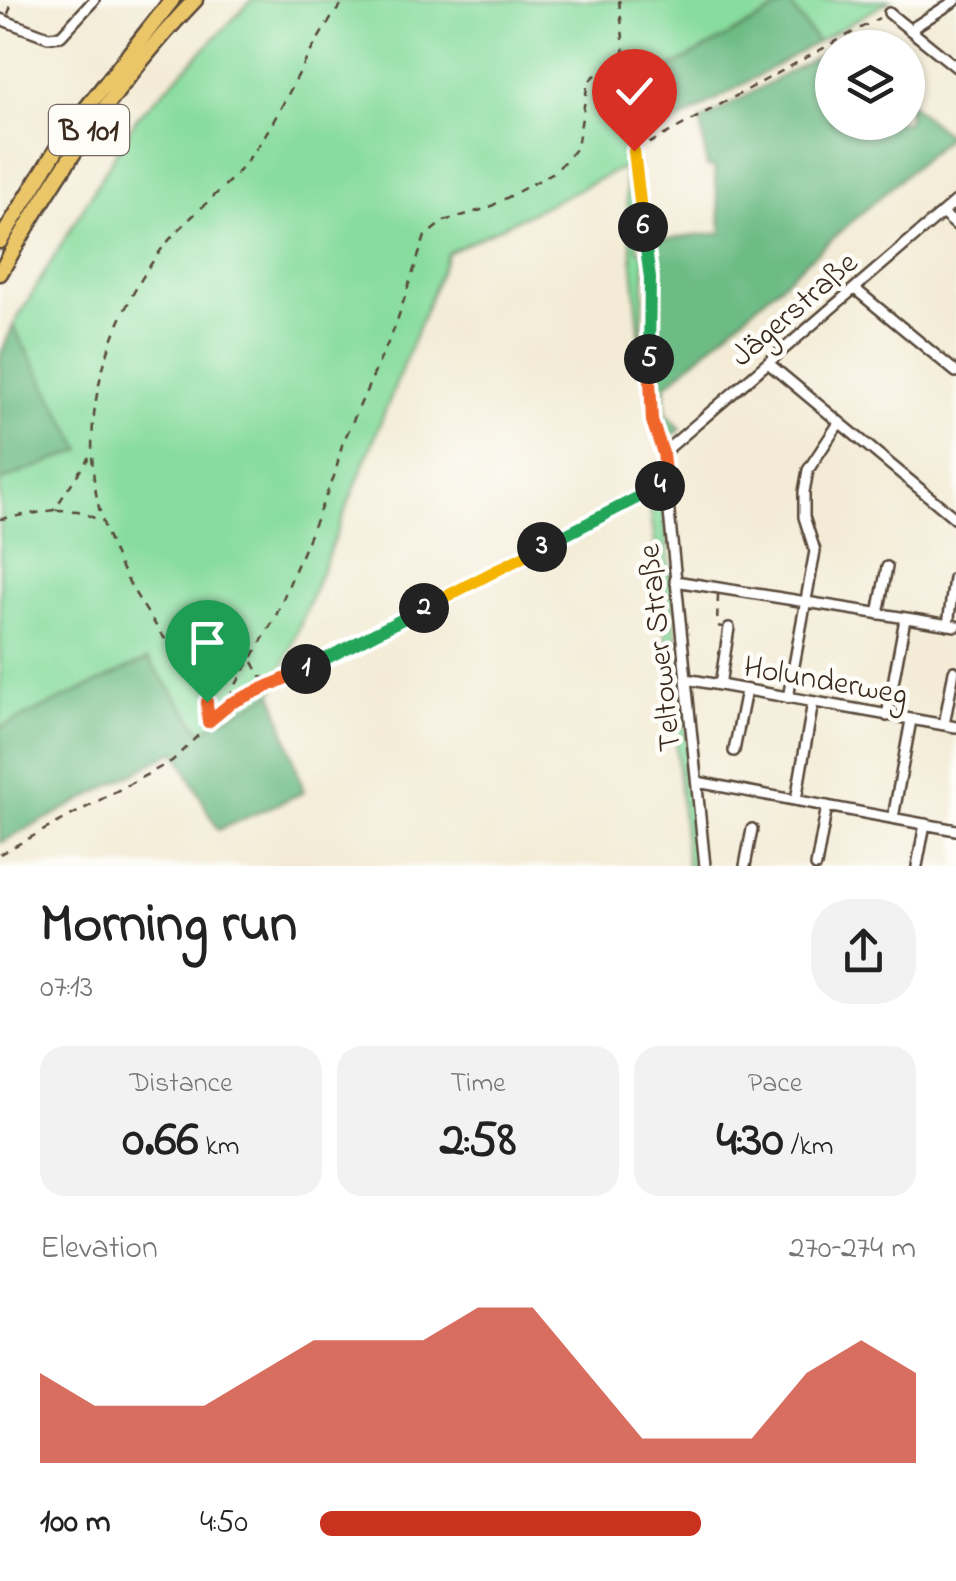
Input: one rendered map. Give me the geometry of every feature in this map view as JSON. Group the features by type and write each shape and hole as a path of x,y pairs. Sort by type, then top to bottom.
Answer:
{"highway":[{"name":"B 101","path":"0,241 66,134 172,0"},
{"name":"B 101","path":"0,273 81,142 124,82 195,0"}],"street":[{"path":"0,19 48,37 61,36 94,0"},
{"path":"912,29 956,0"},
{"path":"890,13 956,67"},
{"name":"Teltower Straße","path":"639,191 650,278 652,421 663,453 705,866"},
{"name":"Jägerstraße","path":"663,453 956,201"},
{"path":"942,214 956,225"},
{"path":"855,289 956,372"},
{"path":"768,363 956,519"},
{"path":"788,698 815,551 804,516 808,470 839,423"},
{"path":"878,614 886,567"},
{"path":"676,581 952,626 954,578"},
{"path":"887,716 905,619"},
{"path":"720,685 729,628"},
{"path":"944,726 954,671"},
{"name":"Holunderweg","path":"686,679 844,711 872,709 887,716 956,728"},
{"path":"734,751 746,690"},
{"path":"796,800 814,702"},
{"path":"892,818 911,720"},
{"path":"696,782 956,830"},
{"path":"816,866 827,806"},
{"path":"917,866 926,824"},
{"path":"745,866 752,829"}],"path":[{"path":"208,722 207,702 116,557 102,521 92,490 90,456 98,383 117,324 158,253 244,166 279,112 316,36 345,0"},
{"path":"619,0 639,191"},
{"path":"634,151 890,13"},
{"path":"220,712 252,662 325,501 342,445 395,327 425,236 444,221 488,208 556,171 577,148 588,82 598,73 625,68"},
{"path":"54,510 90,456"},
{"path":"0,854 146,778 172,761 220,712 666,482"},
{"path":"0,519 54,510 78,511 102,521"},
{"path":"718,588 717,626 729,628"},
{"path":"252,662 261,677 281,681"}],"green space":[{"path":"252,0 891,0 838,30 815,30 815,39 788,3 631,89 629,72 623,73 638,251 643,252 645,265 641,351 624,167 448,253 273,693 201,731 148,660 0,728 0,481 81,450 13,326 136,119"},
{"path":"789,3 815,39 815,43 644,141 636,138 631,89"},
{"path":"815,57 815,140 925,140 925,116 949,136 665,386 666,413 681,429 674,435 665,434 658,422 659,356 649,241 722,233 714,167 707,167 701,121"},
{"path":"13,326 82,450 0,481 0,356"},
{"path":"662,489 699,866 687,866 662,591 648,494"},
{"path":"148,659 201,731 273,693 304,792 218,830 176,751 0,843 0,728"}],"route":[{"path":"207,702 208,722 231,703 294,676 666,482 663,453 652,421 650,278 634,151"}]}
